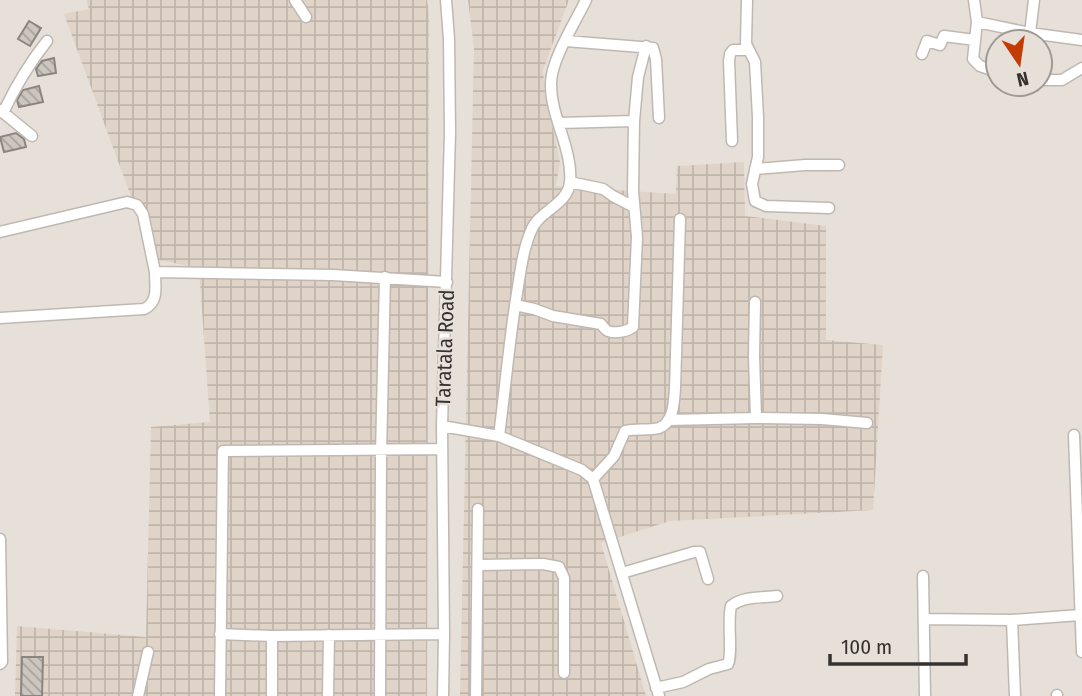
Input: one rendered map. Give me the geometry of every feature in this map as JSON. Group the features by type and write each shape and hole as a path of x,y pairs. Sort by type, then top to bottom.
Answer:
{"street":[{"path":"295,0 306,17"},
{"name":"Taratala Road","path":"443,696 442,426 450,132 450,39 446,0"},
{"path":"499,436 522,259 531,228 568,193 568,163 551,82 554,66 586,0"},
{"path":"747,0 746,44 755,62 758,117 758,157 752,184 755,201 773,207 829,208"},
{"path":"974,0 977,22 973,59 975,63 984,67"},
{"path":"1031,28 1034,0"},
{"path":"977,22 1006,28"},
{"path":"922,54 927,41 940,45 944,36 975,40"},
{"path":"1054,36 1082,40"},
{"path":"33,136 1,111 29,63 47,41"},
{"path":"566,41 653,48 659,118"},
{"path":"515,305 553,316 601,324 610,332 632,329 637,237 634,207 634,121 638,77 646,46"},
{"path":"732,141 730,54 733,50 748,50"},
{"path":"1054,80 1062,80 1082,68"},
{"path":"559,123 634,121"},
{"path":"755,169 839,165"},
{"path":"570,182 603,188 634,207"},
{"path":"0,232 121,202 131,202 141,209 143,214 155,272 156,298 151,306 144,309 0,318"},
{"path":"593,479 614,456 625,432 659,428 673,411 680,219"},
{"path":"155,272 385,277 447,282"},
{"path":"380,696 385,277"},
{"path":"755,302 756,418"},
{"path":"668,420 756,418 867,423"},
{"path":"442,426 499,436 582,470 593,479 658,692 709,669 727,664 730,659 729,638 733,603 777,596"},
{"path":"1073,435 1082,652"},
{"path":"220,696 223,451 442,449"},
{"path":"476,696 478,509"},
{"path":"0,539 0,664"},
{"path":"622,573 700,552 708,579"},
{"path":"478,565 543,564 559,567 564,579 564,673"},
{"path":"923,576 925,696"},
{"path":"924,619 1012,620 1080,615"},
{"path":"1012,620 1015,696"},
{"path":"220,634 444,634"},
{"path":"328,696 329,635"},
{"path":"272,636 272,696"},
{"path":"138,696 148,652"}],"shaded area":[{"path":"86,0 427,0 427,696 15,696 17,626 146,637 151,427 210,422 199,268 154,259 64,14 89,9"},
{"path":"468,0 569,0 543,70 560,162 556,186 676,194 677,166 744,162 745,216 826,226 826,340 883,345 873,510 670,521 601,543 646,696 460,696 474,48"}],"building":[{"path":"29,21 41,28 30,46 18,39"},
{"path":"54,58 56,73 38,76 36,69 42,61"},
{"path":"39,86 43,102 19,107 17,100 23,90"},
{"path":"16,133 24,139 26,147 4,152 0,137"},
{"path":"22,657 43,657 42,696 21,696"}]}
